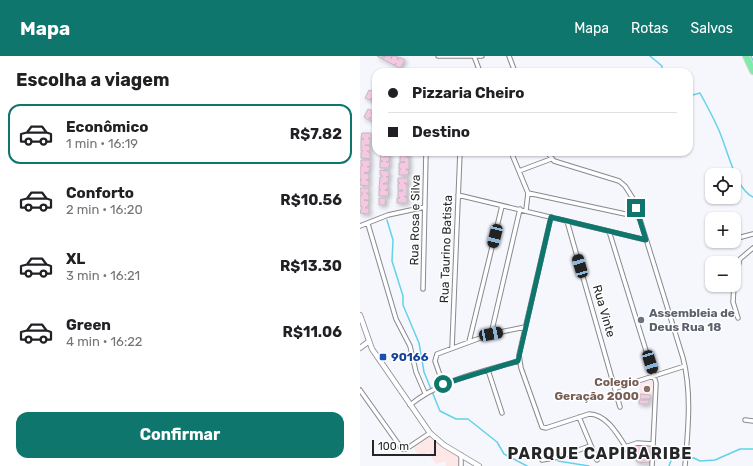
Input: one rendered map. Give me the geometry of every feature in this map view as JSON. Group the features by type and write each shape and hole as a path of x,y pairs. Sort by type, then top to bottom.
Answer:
{"highway":[{"path":"746,56 753,71"}],"street":[{"path":"438,56 482,56"},
{"path":"474,56 478,68"},
{"path":"508,56 513,68"},
{"name":"Rua Rosa e Silva","path":"423,289 426,156"},
{"name":"Rua Taurino Batista","path":"452,348 460,156"},
{"path":"513,156 528,193 526,210"},
{"path":"519,171 551,158 562,164 619,181 631,194 685,366 689,395 685,466"},
{"path":"528,193 639,217"},
{"path":"458,195 502,206 526,210 646,240"},
{"path":"469,342 502,206"},
{"path":"360,226 388,215 425,207"},
{"path":"491,334 520,209"},
{"path":"551,217 518,361 542,427 546,428 593,414 601,417 612,427 631,455"},
{"name":"Rua Vinte","path":"566,221 616,388 620,407"},
{"path":"368,224 396,319 410,346 416,372 426,392"},
{"path":"609,231 654,377 656,392 652,466"},
{"path":"741,237 753,234"},
{"path":"741,258 753,248"},
{"path":"734,292 733,302 738,318"},
{"path":"360,315 368,342 430,432 444,445 479,466"},
{"path":"443,384 435,358 437,354 491,334 525,327"},
{"path":"360,348 368,342"},
{"path":"410,404 426,392 443,384 518,361"},
{"path":"616,388 685,366"},
{"path":"488,370 502,413"},
{"path":"360,390 400,448 406,449 430,432"},
{"path":"579,417 597,460"},
{"path":"745,420 753,421"},
{"path":"625,447 637,443 653,444"},
{"path":"542,460 559,457 590,446"},
{"path":"461,455 461,466"}],"shaded area":[{"name":"Colegio Geração 2000","path":"647,381 654,381 654,394 640,394 639,384"},
{"path":"427,435 459,456 459,466 446,466 446,461 436,464 428,452 420,457 412,446"}],"building":[{"path":"383,56 391,56 391,59 392,56 397,56 398,60 399,57 405,60 400,68 395,65 396,63 394,65 383,59 385,57"},
{"path":"369,90 372,91 372,99 371,98 369,100 365,98"},
{"path":"368,109 372,111 372,121 370,120 370,117 368,120 364,117"},
{"path":"362,133 371,133 371,138 368,138 370,140 370,145 365,145 370,146 370,151 367,151 370,153 370,159 361,158 361,153 363,151 361,151 361,139 364,139 361,138"},
{"path":"381,156 390,156 389,161 386,162 390,162 389,168 380,168 380,162 383,161 380,161"},
{"path":"400,156 409,157 409,169 406,169 409,170 408,175 399,175 399,170 401,169 399,169 399,163 405,162 400,162"},
{"path":"361,160 370,160 370,166 367,167 370,167 369,172 364,173 369,174 369,179 366,180 369,180 369,186 360,185 360,180 362,180 360,179 360,167 363,165 361,165"},
{"path":"380,170 389,171 389,176 386,177 389,177 388,182 383,184 388,184 388,189 385,190 389,191 388,196 379,196 379,190 381,190 379,189 380,177 382,177 382,175 380,175"},
{"path":"398,178 408,178 408,183 404,183 407,185 407,197 404,196 407,198 407,203 397,203 397,198 400,198 398,197 398,191 403,191 398,190 398,184 400,183 398,183"},
{"path":"360,188 369,188 369,193 366,193 369,195 369,200 364,200 369,201 368,206 365,208 369,208 369,214 360,213 362,206 360,206 360,195 363,193 360,193"},
{"path":"379,198 386,198 385,205 379,205"},
{"path":"640,394 651,395 651,397 649,399 640,399"},
{"path":"639,400 649,400 649,404 639,404"},
{"path":"652,445 649,463 637,462 629,446"}],"waterway":[{"path":"650,56 662,66 662,68"},
{"path":"751,56 753,61"},
{"path":"693,95 700,93 720,134 736,176 747,193 753,197"},
{"path":"387,220 393,240 392,261 403,296 403,305 419,343 424,372 440,411 456,419 468,419 497,442 504,454 527,466"},
{"path":"669,466 672,458 694,458 700,461 715,460 740,449 753,449"},
{"path":"558,461 589,466"}],"place":[{"name":"Assembleia de Deus Rua 18","path":"641,320"},
{"name":"90166","path":"383,357"},
{"name":"Colegio Geração 2000","path":"647,389"}],"district":[{"name":"PARQUE CAPIBARIBE","path":"600,453"}],"route":[{"path":"443,384 518,361 551,217 646,240 636,208"}]}
